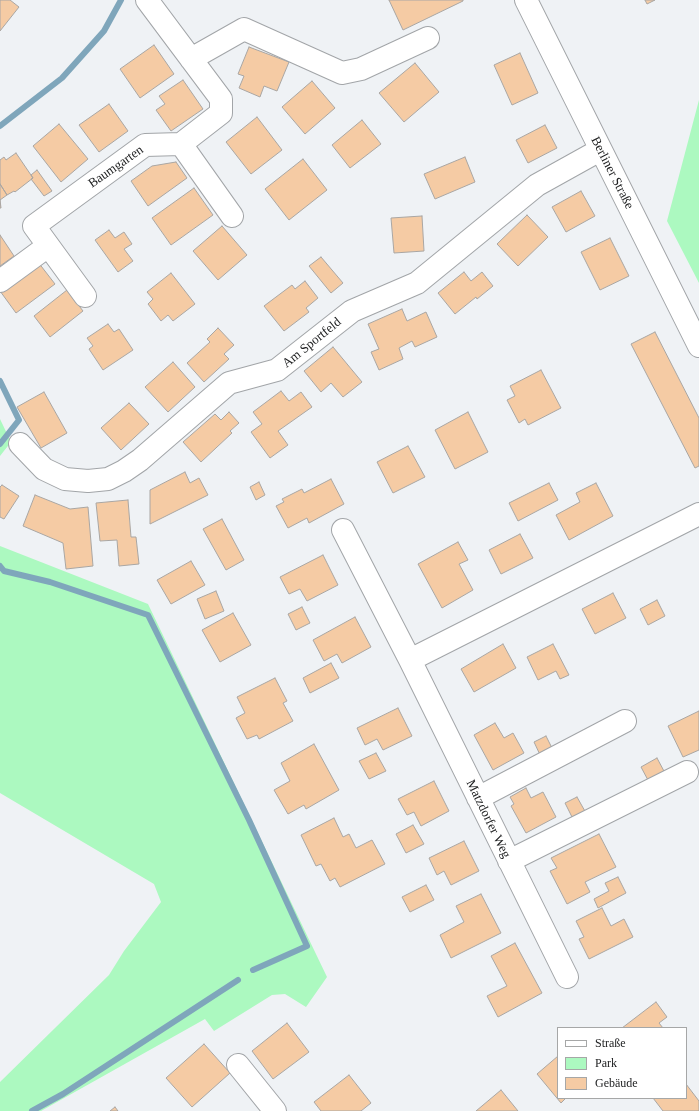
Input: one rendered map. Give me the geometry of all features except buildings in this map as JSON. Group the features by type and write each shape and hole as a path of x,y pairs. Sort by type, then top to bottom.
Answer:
{"street":[{"path":"147,0 221,99 221,113 181,144 232,216"},
{"name":"Berliner Straße","path":"526,0 699,346"},
{"path":"191,59 244,29 342,73 361,69 428,38"},
{"name":"Baumgarten","path":"48,246 34,226 145,145 181,144"},
{"name":"Am Sportfeld","path":"20,444 44,469 65,479 88,481 108,479 124,471 140,460 229,383 277,370 352,311 417,283 537,185 600,150"},
{"path":"0,281 48,246 85,296"},
{"path":"410,660 699,514"},
{"name":"Matzdorfer Weg","path":"343,530 410,660 567,977"},
{"path":"478,798 625,721"},
{"path":"509,861 687,772"},
{"path":"238,1065 275,1111"}],"green space":[{"path":"699,100 699,283 667,221"},
{"path":"0,419 11,442 0,456"},
{"path":"0,546 148,604 327,977 306,1007 285,994 272,995 214,1031 205,1019 41,1111 0,1111 0,1082 109,975 124,951 161,902 154,884 0,793"}],"waterway":[{"path":"0,126 62,78 104,31 121,0"},
{"path":"0,381 19,420 0,444"},
{"path":"0,566 4,571 50,582 148,615 249,820 307,946 253,970"},
{"path":"32,1111 63,1094 238,980"}]}
